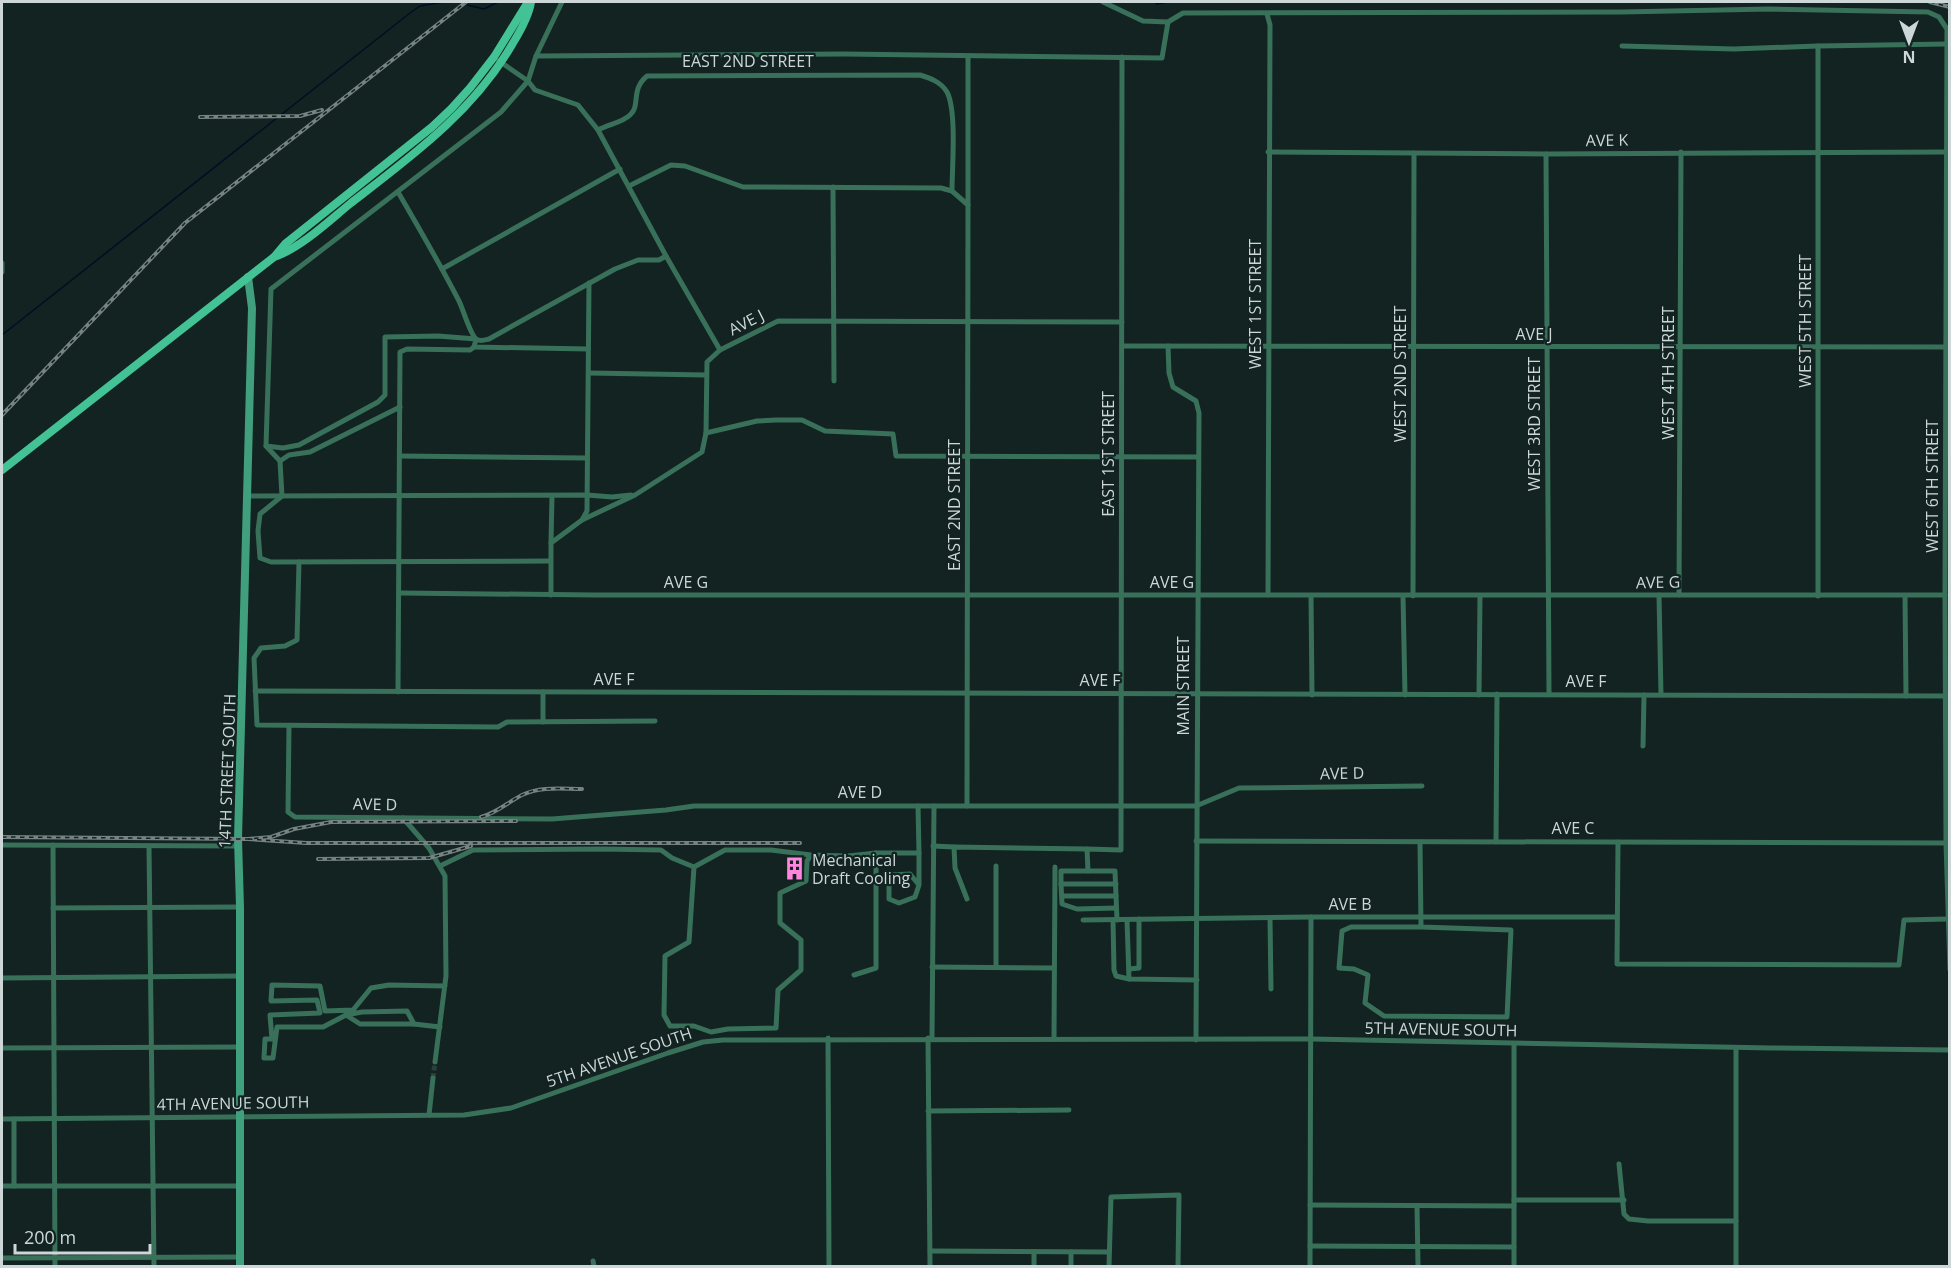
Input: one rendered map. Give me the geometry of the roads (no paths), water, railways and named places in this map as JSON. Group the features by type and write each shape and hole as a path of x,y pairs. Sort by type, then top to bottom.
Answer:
{"main road":[{"path":"2,470 274,257 285,244 439,120 498,60 529,2"}],"street":[{"path":"282,496 280,461 266,446 271,289 501,112 528,81 536,56 562,2"},
{"path":"1103,2 1143,21 1168,22 1183,13 1268,14"},
{"name":"WEST 6TH STREET","path":"1268,14 1769,9 1928,12 1939,17 1947,29 1945,595 1950,970"},
{"name":"WEST 1ST STREET","path":"1268,14 1270,25 1268,595"},
{"path":"536,56 844,54 1162,58 1168,22"},
{"path":"1622,46 1734,49 1946,44"},
{"name":"WEST 5TH STREET","path":"1818,46 1818,596"},
{"name":"EAST 2ND STREET","path":"967,806 968,56"},
{"name":"EAST 1ST STREET","path":"1087,849 1121,850 1122,57"},
{"path":"498,60 528,81 535,90 578,105 598,130 720,350"},
{"name":"EAST 2ND STREET","path":"598,130 630,116 634,110 636,90 647,76 920,75 934,79 947,92 951,109 952,191"},
{"name":"AVE K","path":"1268,152 1546,154 1946,152"},
{"name":"WEST 4TH STREET","path":"1679,595 1682,152"},
{"name":"WEST 2ND STREET","path":"1413,596 1414,153"},
{"name":"WEST 3RD STREET","path":"1546,154 1549,694"},
{"path":"629,186 671,165 685,166 743,188 941,188 952,191 968,205"},
{"path":"442,269 620,170"},
{"path":"833,188 834,381"},
{"path":"398,192 442,269 476,339 474,347"},
{"path":"266,446 283,448 299,445 378,402 385,395 385,337 438,336 482,341 489,339 615,269 638,260 659,260 666,256"},
{"path":"2,263 2,272"},
{"name":"14TH STREET SOUTH","path":"240,1266 241,1047 238,846 252,308 248,277"},
{"path":"582,520 587,511 590,283"},
{"name":"AVE J","path":"551,543 582,520 635,495 702,452 706,433 707,362 720,350 778,321 1122,322"},
{"name":"AVE J","path":"1122,346 1946,347"},
{"name":"MAIN STREET","path":"1168,346 1169,373 1173,387 1196,401 1199,413 1196,1040"},
{"path":"398,692 400,352 407,349 470,350 474,347 588,349"},
{"path":"589,373 706,375"},
{"path":"280,461 289,455 310,452 400,407"},
{"path":"706,433 757,421 802,420 825,431 893,434 896,456 1198,457"},
{"path":"400,456 587,458"},
{"path":"248,496 587,495 612,497 635,495"},
{"path":"282,496 260,514 258,531 260,558 271,562 550,561"},
{"path":"551,595 552,496"},
{"path":"299,562 297,640 285,646 261,648 254,658 257,724 498,727 507,723 655,721"},
{"name":"AVE G","path":"400,593 967,596 1945,595"},
{"path":"1659,595 1661,695"},
{"path":"1311,596 1312,694"},
{"path":"1404,596 1405,695"},
{"path":"1479,695 1480,596"},
{"path":"1905,596 1906,696"},
{"name":"AVE F","path":"255,691 1946,696"},
{"path":"543,692 543,722"},
{"path":"1496,842 1497,694"},
{"path":"1643,746 1644,695"},
{"name":"AVE D","path":"289,726 288,813 295,817 552,819 694,806 1196,806 1239,788 1422,786"},
{"path":"918,806 919,885 915,897 900,903 889,899 889,875 910,874 919,885"},
{"path":"930,1266 928,1111 934,806"},
{"path":"403,818 429,848 445,876 445,986 435,1062"},
{"name":"AVE C","path":"1196,842 1948,843"},
{"path":"1420,842 1421,927"},
{"path":"1618,842 1617,964 1899,965 1904,920 1948,919"},
{"path":"2,845 238,846"},
{"path":"53,845 55,1266"},
{"path":"149,846 154,1266"},
{"path":"933,846 1087,849 1088,871"},
{"path":"954,847 956,868 967,899"},
{"path":"440,866 473,850 603,849 661,850 672,858 693,867"},
{"path":"693,867 725,850 771,850 811,855 848,856 876,853 919,853"},
{"path":"854,975 876,968 876,853"},
{"path":"693,867 689,942 665,956 664,1015 670,1026 694,1026 711,1032 728,1029 776,1028 778,990 801,970 801,940 780,923 780,893 806,881 807,861 811,855"},
{"path":"996,866 996,967"},
{"path":"1054,1038 1055,867"},
{"path":"1116,908 1077,909 1062,904 1061,871 1115,871 1116,908 1114,970 1116,976 1129,979 1197,980"},
{"path":"1061,884 1116,884"},
{"path":"1062,896 1116,896"},
{"path":"53,908 240,907"},
{"path":"1310,1266 1311,917"},
{"name":"AVE B","path":"1083,920 1311,917 1617,918"},
{"path":"1270,918 1271,989"},
{"path":"1129,969 1138,968 1139,919"},
{"path":"1126,920 1129,979"},
{"path":"1351,927 1421,927 1511,930 1507,1017 1384,1016 1365,1003 1368,975 1354,969 1339,968 1342,931 1351,927"},
{"path":"932,967 1054,968"},
{"path":"2,978 240,976"},
{"path":"414,1024 407,1011 362,1012 346,1015 323,1027 277,1027 273,1058 264,1058 266,1039 272,1039 270,1015 320,1013 317,1000 271,1001 272,985 320,986 325,1011 338,1012 353,1010 371,988 389,985 445,986"},
{"path":"346,1015 360,1024 414,1024 440,1027"},
{"path":"828,1038 829,1266"},
{"name":"5TH AVENUE SOUTH","path":"464,1115 511,1108 703,1042 723,1040 828,1038 1311,1040 1950,1050"},
{"path":"1514,1044 1514,1266"},
{"path":"2,1048 241,1047"},
{"path":"1736,1048 1736,1266"},
{"path":"429,1115 433,1078"},
{"path":"928,1111 1068,1110"},
{"name":"4TH AVENUE SOUTH","path":"2,1119 464,1115"},
{"path":"14,1119 14,1186"},
{"path":"1619,1164 1624,1214 1629,1219 1736,1221"},
{"path":"2,1186 241,1186"},
{"path":"1109,1266 1111,1197 1179,1195 1178,1266"},
{"path":"1310,1205 1418,1206 1624,1200"},
{"path":"1418,1206 1418,1266"},
{"path":"1310,1246 1514,1247"},
{"path":"930,1251 1109,1252"},
{"path":"1034,1252 1034,1266"},
{"path":"1071,1252 1071,1266"},
{"path":"2,1258 240,1257"}],"waterway":[{"path":"2,335 410,13 420,6 444,2"},
{"path":"467,5 484,9 498,2"},
{"path":"1156,2 1156,4 1164,3"}],"tunnel":[{"path":"433,1078 435,1062"}],"railway":[{"path":"2,415 185,223 466,2"},
{"path":"1930,2 1950,7"},
{"path":"200,117 300,116 322,110"},
{"path":"481,817 529,792 582,789"},
{"path":"2,837 248,839 271,837 294,829 331,822 516,821"},
{"path":"248,839 306,843 800,843"},
{"path":"318,859 429,858 471,846"}],"place":[{"name":"Mechanical Draft Cooling","path":"794,869"}]}
